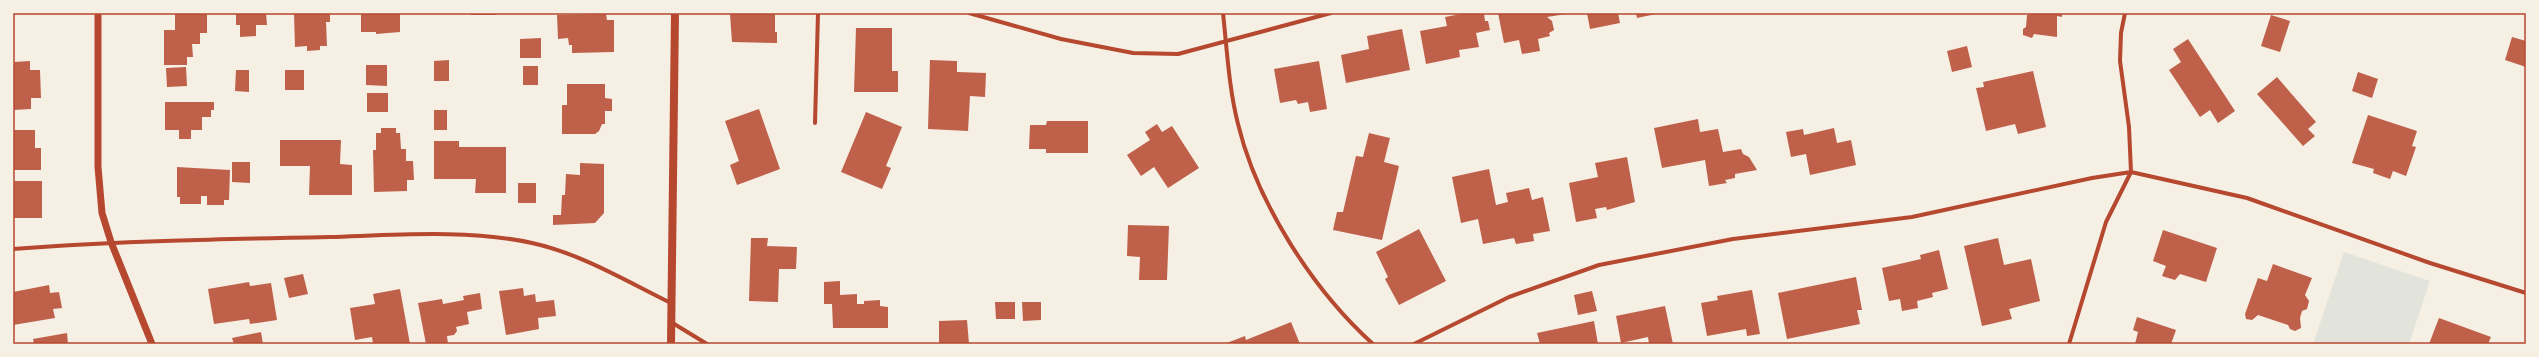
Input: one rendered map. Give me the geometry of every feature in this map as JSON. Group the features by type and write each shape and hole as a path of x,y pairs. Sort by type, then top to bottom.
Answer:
{"main road":[{"path":"671,344 675,13"}],"street":[{"path":"98,13 98,167 102,213 111,242 152,344"},
{"path":"815,124 818,13"},
{"path":"969,13 1061,39 1133,52 1178,54 1331,13"},
{"path":"1223,13 1238,124 1261,188 1280,226 1319,287 1352,325 1373,344"},
{"path":"2069,344 2106,222 2131,172 2129,127 2120,62 2121,33 2125,13"},
{"path":"1414,344 1509,297 1599,264 1733,238 1912,217 2092,178 2131,172 2247,198 2430,263 2526,293"},
{"path":"13,249 111,242 404,235 493,237 532,243 580,257 671,303"},
{"path":"671,322 707,344"}],"shaded area":[{"path":"2344,252 2430,281 2409,344 2313,344"}],"building":[{"path":"175,13 207,13 207,33 200,33 200,44 192,44 193,57 187,57 187,65 164,65 164,30 175,30"},
{"path":"236,13 266,13 267,25 256,25 256,36 240,37 240,25 236,25"},
{"path":"294,13 330,13 330,22 326,22 327,46 320,46 320,50 307,51 307,46 295,47"},
{"path":"361,13 400,13 400,32 376,34 376,32 361,32"},
{"path":"471,13 496,13 496,15 471,15"},
{"path":"775,13 775,32 777,32 777,43 732,42 730,14"},
{"path":"1466,13 1484,13 1485,21 1488,21 1490,30 1476,33 1479,47 1459,50 1460,57 1426,64 1420,31 1447,26 1445,17"},
{"path":"1498,13 1566,14 1547,17 1552,21 1554,30 1549,33 1550,36 1538,39 1540,51 1522,54 1519,40 1504,43"},
{"path":"1587,13 1618,13 1620,23 1590,29"},
{"path":"1636,13 1655,13 1656,14 1637,18"},
{"path":"2036,13 2062,13 2062,17 2057,16 2057,37 2034,34 2032,38 2023,35 2023,29 2026,27 2027,15"},
{"path":"606,14 607,20 614,20 614,52 572,53 572,45 569,45 568,38 558,39 557,15"},
{"path":"2271,15 2290,21 2280,52 2261,46"},
{"path":"856,28 892,28 892,71 898,71 898,92 854,92"},
{"path":"1402,29 1410,70 1346,83 1341,55 1369,49 1367,36"},
{"path":"2512,37 2526,41 2526,67 2505,60"},
{"path":"541,38 541,58 520,58 520,39"},
{"path":"2188,39 2235,111 2218,123 2210,110 2200,117 2169,70 2181,62 2173,49"},
{"path":"1967,46 1972,67 1952,72 1947,51"},
{"path":"449,60 449,81 434,81 434,61"},
{"path":"930,60 957,61 957,72 986,73 985,97 970,96 968,131 928,129"},
{"path":"30,61 30,70 40,70 41,98 31,98 31,109 13,110 13,62"},
{"path":"1319,61 1327,109 1310,112 1308,102 1298,104 1296,100 1280,103 1274,69"},
{"path":"366,65 387,65 387,86 366,85"},
{"path":"523,66 538,66 538,85 523,85"},
{"path":"186,67 187,86 167,87 166,68"},
{"path":"236,70 249,70 249,92 235,91"},
{"path":"285,70 304,70 304,90 285,90"},
{"path":"2033,71 2046,127 2018,134 2015,124 1986,131 1976,88 1984,87 1983,82"},
{"path":"2358,72 2378,79 2372,98 2352,91"},
{"path":"2277,77 2316,122 2308,129 2315,136 2303,146 2257,94"},
{"path":"567,84 605,84 605,98 612,99 612,111 605,111 605,124 602,124 599,131 595,134 562,134 562,105 567,105"},
{"path":"367,93 388,93 388,112 367,112"},
{"path":"165,102 214,102 214,110 211,110 211,117 202,117 202,130 191,130 191,139 179,139 179,130 165,130"},
{"path":"759,109 780,169 737,185 730,165 739,161 725,121"},
{"path":"434,110 447,110 447,130 434,130"},
{"path":"866,112 902,127 886,166 891,168 882,189 841,172"},
{"path":"2368,115 2417,131 2412,146 2416,147 2406,176 2393,171 2390,179 2373,173 2374,169 2352,163"},
{"path":"1698,119 1700,132 1718,129 1723,152 1741,149 1743,154 1749,157 1757,170 1735,174 1735,178 1725,180 1727,183 1709,186 1705,160 1662,168 1654,128"},
{"path":"1047,121 1088,121 1088,153 1046,153 1046,149 1029,149 1030,125 1046,125"},
{"path":"1157,124 1162,132 1172,126 1199,168 1168,188 1154,167 1141,176 1127,155 1150,140 1145,132"},
{"path":"381,128 396,128 396,133 400,133 401,149 406,149 406,161 413,161 414,180 407,180 407,191 374,192 373,150 376,150 376,133 381,133"},
{"path":"1834,128 1837,143 1851,140 1856,165 1810,175 1806,154 1791,157 1786,132 1803,129 1804,135"},
{"path":"13,130 35,130 35,148 41,148 41,170 13,170"},
{"path":"1369,133 1390,138 1384,162 1399,166 1382,240 1333,230 1337,212 1343,212 1356,156 1363,157"},
{"path":"280,140 341,140 340,164 352,165 352,195 309,195 310,166 280,166"},
{"path":"434,141 459,141 459,147 506,147 506,193 475,193 476,179 434,179"},
{"path":"1627,157 1635,202 1607,210 1606,207 1595,209 1597,218 1576,222 1569,183 1598,177 1595,163"},
{"path":"232,162 250,162 250,183 232,182"},
{"path":"580,163 604,164 604,213 595,223 553,225 553,215 561,215 562,195 565,195 566,174 580,175"},
{"path":"177,167 230,170 229,200 224,200 224,205 207,205 207,196 201,196 201,204 180,204 180,197 177,197"},
{"path":"1489,169 1496,205 1508,202 1506,193 1529,188 1532,200 1543,197 1550,231 1533,234 1534,241 1516,244 1514,238 1483,244 1478,219 1461,223 1452,177"},
{"path":"13,181 42,181 42,218 13,218"},
{"path":"518,183 536,183 536,203 518,203"},
{"path":"1128,225 1169,226 1167,280 1139,280 1140,257 1127,256"},
{"path":"1419,229 1446,281 1399,305 1385,279 1388,277 1376,252"},
{"path":"2163,230 2217,248 2206,282 2180,274 2175,280 2162,276 2166,266 2153,261"},
{"path":"751,238 768,238 767,246 797,247 796,269 779,269 778,302 749,301"},
{"path":"1998,238 2004,265 2031,259 2040,301 2009,309 2012,319 1982,326 1964,246"},
{"path":"1939,250 1948,289 1932,293 1933,297 1917,301 1918,308 1902,311 1900,299 1889,301 1882,268 1921,259 1920,255"},
{"path":"2273,264 2312,278 2305,295 2309,301 2307,309 2302,311 2300,318 2301,328 2295,331 2290,329 2288,325 2258,315 2252,320 2246,319 2245,314 2258,278 2267,281"},
{"path":"303,274 308,294 289,298 284,278"},
{"path":"1856,277 1862,310 1857,310 1860,324 1787,339 1778,293"},
{"path":"840,281 840,295 857,294 857,304 864,304 864,301 880,300 880,306 888,307 888,328 833,328 832,304 824,304 824,282"},
{"path":"249,282 250,286 271,283 277,320 250,324 249,319 214,324 208,289"},
{"path":"49,285 50,293 59,292 62,308 53,309 55,318 13,325 13,292"},
{"path":"523,288 524,296 535,294 536,302 554,300 556,316 538,318 539,329 506,335 499,291"},
{"path":"400,289 410,344 373,344 372,337 355,340 350,308 375,304 373,294"},
{"path":"1752,290 1760,334 1747,336 1746,329 1707,336 1701,303 1718,300 1717,296"},
{"path":"1592,291 1597,311 1578,315 1574,295"},
{"path":"480,293 482,309 467,312 469,324 456,327 457,331 454,335 447,336 448,344 426,344 418,303 442,299 443,304 464,300 463,296"},
{"path":"995,302 1015,302 1015,319 996,319"},
{"path":"1022,302 1041,302 1041,320 1023,321"},
{"path":"1665,306 1673,344 1649,344 1648,337 1621,343 1616,316"},
{"path":"2137,317 2176,330 2171,344 2135,344 2138,332 2133,330"},
{"path":"2439,318 2491,337 2488,344 2429,344"},
{"path":"967,320 969,344 939,344 939,321"},
{"path":"1594,321 1598,344 1540,344 1537,333"},
{"path":"1291,322 1300,344 1224,344 1245,336 1246,340"},
{"path":"261,332 263,344 234,344 232,338"},
{"path":"67,333 68,344 34,344 33,339"}]}
